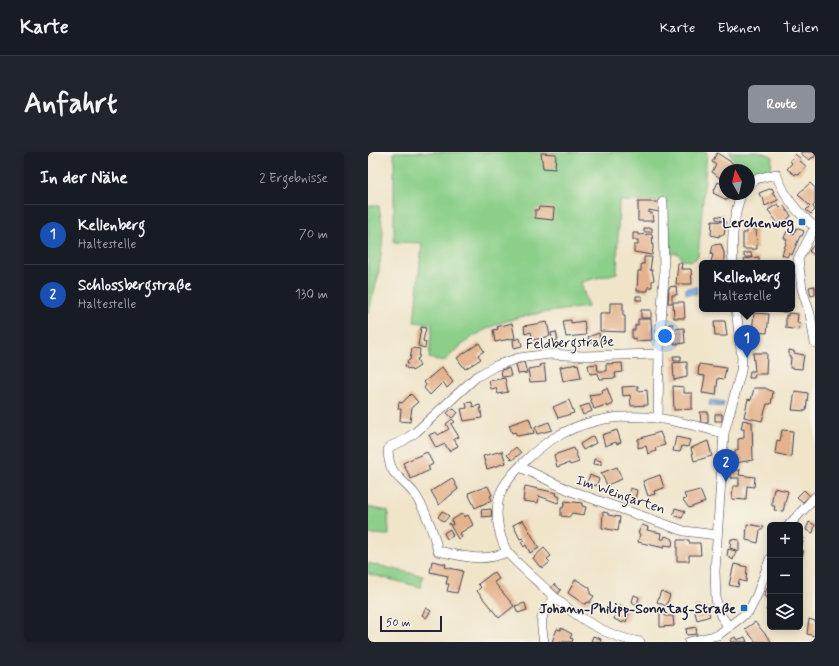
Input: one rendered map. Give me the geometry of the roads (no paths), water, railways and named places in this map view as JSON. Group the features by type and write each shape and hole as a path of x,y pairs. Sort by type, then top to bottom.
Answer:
{"street":[{"path":"755,180 776,174 791,205 804,219 815,227 798,259 802,289 810,314 815,343"},
{"path":"733,260 731,236 735,212 739,200"},
{"path":"658,417 659,354 664,276 663,202"},
{"path":"729,627 721,616 716,600 717,535 724,433 741,371 742,358 736,312"},
{"name":"Feldbergstraße","path":"507,552 496,557 480,559 438,551 428,519 416,496 391,469 388,450 391,446 403,441 416,432 476,377 495,366 519,358 550,354 583,356 659,354"},
{"path":"640,642 602,630 578,615 556,598 507,552 499,528 497,506 504,486 520,467 553,438 596,421 658,417 724,433"},
{"name":"Im Weingarten","path":"520,467 571,491 684,531 717,535"},
{"path":"793,522 815,497"},
{"path":"688,642 718,635 749,611 757,595 767,567"},
{"path":"544,642 541,625 542,616 547,606 556,598"}],"water":[{"path":"697,287 697,294 686,294 686,288"},
{"path":"710,400 724,402 723,407 709,405"}],"place":[{"name":"Lerchenweg","path":"802,222"},
{"name":"Kellenberg","path":"747,358"},
{"name":"Schlossbergstraße","path":"726,482"},
{"name":"Johann-Philipp-Sonntag-Straße","path":"744,608"}]}
